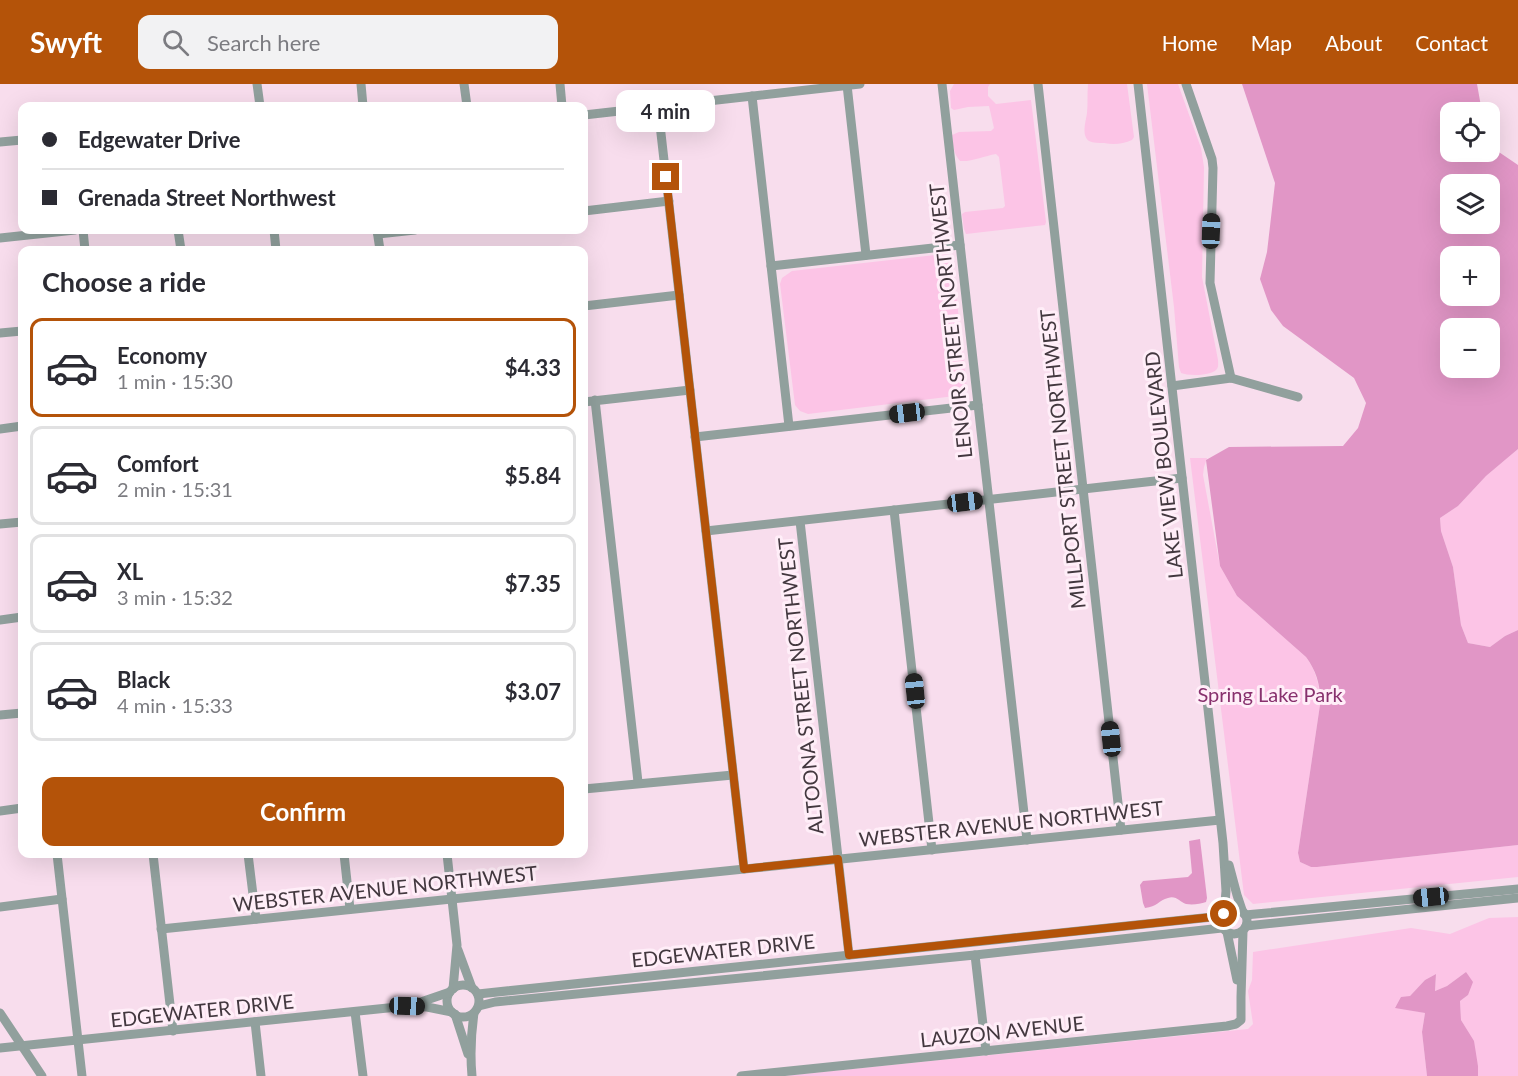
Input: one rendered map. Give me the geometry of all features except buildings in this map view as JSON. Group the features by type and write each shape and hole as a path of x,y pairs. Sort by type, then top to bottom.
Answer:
{"street":[{"path":"257,84 259,102"},
{"path":"361,84 363,102"},
{"path":"464,84 466,102"},
{"path":"560,84 562,102"},
{"path":"588,115 860,84"},
{"name":"LENOIR STREET NORTHWEST","path":"942,84 1027,840"},
{"name":"MILLPORT STREET NORTHWEST","path":"1038,84 1121,830"},
{"name":"LAKE VIEW BOULEVARD","path":"1138,84 1223,843 1226,891 1223,915"},
{"path":"1186,84 1212,159 1210,283 1230,378"},
{"path":"847,86 866,255"},
{"path":"752,96 789,426"},
{"path":"658,107 744,869"},
{"path":"0,142 18,140"},
{"path":"588,210 669,201"},
{"path":"0,238 38,234"},
{"path":"771,266 960,245"},
{"path":"588,306 679,295"},
{"path":"0,333 18,331"},
{"path":"1172,386 1230,378 1298,397"},
{"path":"588,401 690,390"},
{"path":"595,400 638,782"},
{"path":"695,437 978,405"},
{"path":"0,429 18,427"},
{"path":"706,531 1182,478"},
{"path":"894,510 932,850"},
{"name":"ALTOONA STREET NORTHWEST","path":"800,520 849,955"},
{"path":"0,525 18,523"},
{"path":"0,620 18,618"},
{"path":"0,716 18,714"},
{"path":"588,788 638,782 733,775"},
{"path":"0,811 18,809"},
{"name":"WEBSTER AVENUE NORTHWEST","path":"161,929 1220,820"},
{"name":"LAKE VIEW BOULEVARD","path":"1223,843 1244,914"},
{"path":"57,858 82,1076"},
{"path":"153,858 173,1031"},
{"path":"248,858 256,919"},
{"path":"344,858 350,909"},
{"path":"447,858 457,945 452,991"},
{"path":"1518,889 1244,914 1233,909 1226,911 1223,915 1225,930 1234,934 1245,928 1518,898"},
{"path":"1443,906 1448,901 1508,895 1518,889"},
{"path":"0,906 62,899"},
{"path":"1244,914 1245,928"},
{"name":"EDGEWATER DRIVE","path":"475,991 849,955 1223,915"},
{"name":"LAUZON AVENUE","path":"741,1076 1236,1024 1241,1020 1245,928"},
{"name":"EDGEWATER DRIVE","path":"476,1009 519,1000 1225,930"},
{"name":"LAUZON AVENUE","path":"1225,930 1241,997"},
{"path":"457,945 479,998 471,1038 472,1076"},
{"path":"975,955 986,1051"},
{"path":"471,1062 447,1000 456,987 464,985 475,991"},
{"name":"EDGEWATER DRIVE","path":"407,1006 452,991"},
{"name":"EDGEWATER DRIVE","path":"0,1048 407,1006 428,1007 453,1013"},
{"path":"453,1013 467,1016 476,1009"},
{"path":"0,1012 42,1076"},
{"path":"355,1012 363,1076"},
{"path":"255,1022 261,1076"}],"green space":[{"path":"954,84 990,84 988,96 996,104 1031,100 1045,225 966,234 962,214 1005,206 999,157 996,154 960,161 956,155 952,135 959,132 991,131 994,128 989,106 954,110 951,108 950,91"},
{"path":"1088,84 1127,84 1134,137 1132,140 1111,144 1089,141 1085,135"},
{"path":"1147,84 1178,84 1201,148 1204,167 1202,277 1218,368 1213,372 1199,375 1181,373 1179,367"},
{"path":"944,254 952,258 967,390 963,395 808,414 800,411 795,405 780,284 782,278 792,271"},
{"path":"1518,449 1518,630 1490,647 1468,643 1461,625 1453,567 1441,531 1440,518 1458,506 1486,476"},
{"name":"Spring Lake Park","path":"1190,458 1207,458 1203,475 1220,566 1237,596 1306,657 1317,680 1320,705 1298,853 1300,862 1317,867 1518,845 1518,877 1253,904 1244,895"},
{"path":"1518,917 1518,1076 1478,1076 1478,1066 1467,1030 1461,1020 1460,1001 1468,995 1466,972 1447,986 1435,991 1436,974 1425,980 1410,996 1395,1007 1425,1013 1422,1032 1427,1076 783,1076 1248,1029 1253,1024 1248,991 1252,980 1253,952 1411,928 1450,934 1489,918"}],"shaded area":[{"path":"1242,84 1477,84 1480,102 1440,102 1440,162 1500,162 1500,153 1518,165 1518,449 1486,476 1458,506 1440,518 1441,531 1453,567 1461,625 1468,643 1490,647 1518,630 1518,845 1317,867 1300,862 1298,853 1320,705 1319,686 1316,674 1306,657 1237,596 1220,566 1206,460 1229,447 1343,446 1358,428 1366,403 1354,378 1283,326 1271,310 1260,279 1267,252 1275,183"},
{"path":"1200,839 1206,902 1186,904 1171,897 1145,908 1140,885 1143,881 1188,877 1192,873 1189,841"},
{"path":"1466,972 1473,982 1468,995 1460,1001 1461,1020 1474,1041 1478,1076 1427,1076 1422,1032 1425,1013 1395,1008 1401,997 1410,996 1425,980 1436,974 1435,991 1447,986"}],"route":[{"path":"666,177 744,869 838,859 849,955 1224,914"}]}
